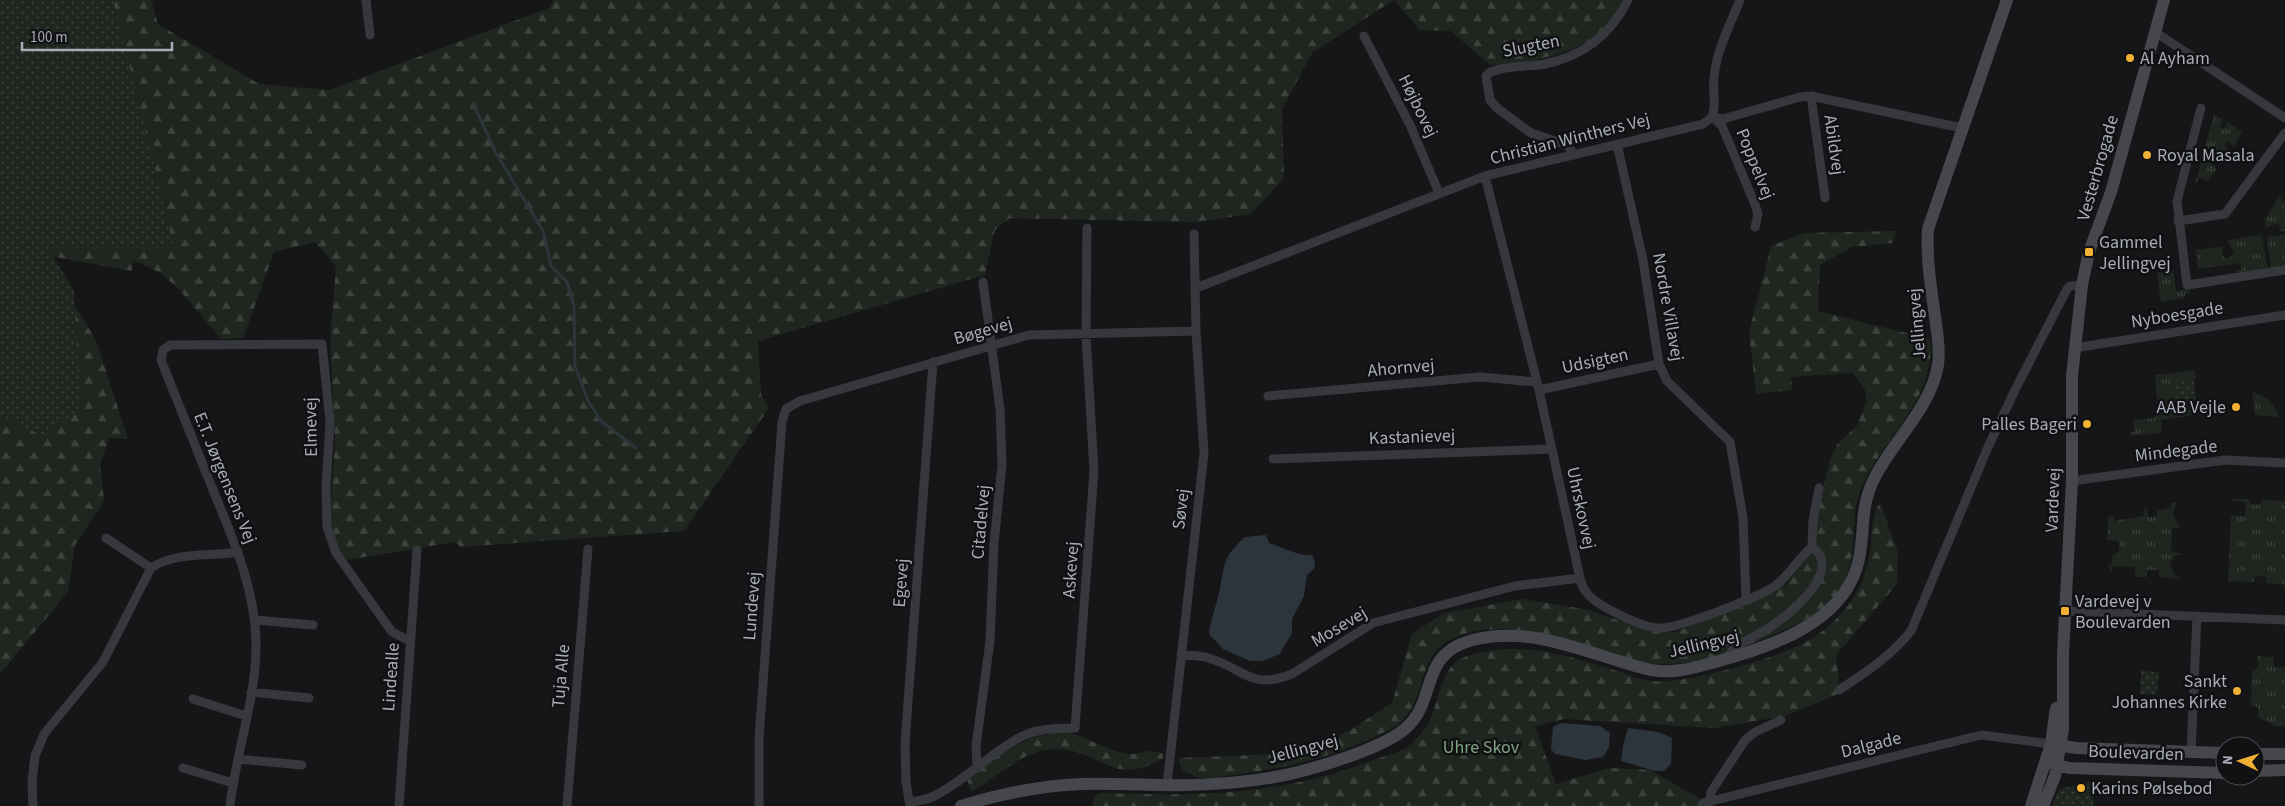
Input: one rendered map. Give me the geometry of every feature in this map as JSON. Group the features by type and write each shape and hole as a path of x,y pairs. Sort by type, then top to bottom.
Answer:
{"main road":[{"name":"Jellingvej","path":"960,806 1010,794 1062,786 1104,783 1167,785 1258,778 1305,770 1392,739 1414,720 1432,673 1444,655 1471,640 1506,636 1545,638 1657,671 1682,670 1770,645 1802,629 1832,607 1843,595 1854,577 1860,555 1862,517 1872,484 1925,400 1938,366 1939,348 1928,259 1928,229 2007,0"},
{"name":"Vesterbrogade","path":"2074,348 2088,252 2111,192 2164,0"},
{"name":"Vardevej","path":"2031,806 2051,764 2056,746 2072,481 2071,417 2074,348"},
{"name":"Boulevarden","path":"2056,746 2215,754"},
{"path":"2265,754 2285,754"},
{"name":"Vardevej","path":"2043,806 2055,776 2051,764"},
{"name":"Boulevarden","path":"2051,764 2097,770 2215,773"},
{"path":"2265,771 2285,770"}],"street":[{"path":"366,0 370,35"},
{"name":"Slugten","path":"1575,155 1567,145 1531,133 1497,108 1490,100 1486,76 1494,70 1547,63 1592,44 1608,31 1620,17 1628,0"},
{"path":"1712,117 1715,107 1714,79 1717,59 1740,0"},
{"path":"2155,32 2285,118"},
{"name":"Højbovej","path":"1364,36 1410,124 1439,193"},
{"name":"Christian Winthers Vej","path":"1196,288 1485,176 1702,124 1712,117 1723,118 1800,97 1811,96 1962,128"},
{"name":"Abildvej","path":"1811,96 1825,198"},
{"path":"2201,108 2177,201 2187,285 2285,270"},
{"name":"Poppelvej","path":"1712,117 1722,126 1754,202 1758,214 1755,228"},
{"path":"2178,221 2225,214 2285,133"},
{"name":"Nordre Villavej","path":"1617,144 1643,260 1659,364 1667,381 1730,442 1743,518 1746,599"},
{"name":"Uhrskovvej","path":"1485,176 1552,449 1580,578 1585,592 1593,599 1630,620 1657,628 1670,628 1688,623 1776,586 1812,546"},
{"name":"Askevej","path":"910,804 942,792 976,765 1020,737 1039,730 1075,728 1094,471 1086,335 1087,228"},
{"name":"Søvej","path":"1167,785 1204,453 1196,331 1194,234"},
{"name":"Citadelvej","path":"976,765 976,746 990,641 994,543 1002,465 1000,409 990,346 983,282"},
{"path":"1839,690 1878,665 1898,647 1911,631 1988,447 2016,388 2067,289 2070,286 2082,285"},
{"name":"Nyboesgade","path":"2074,348 2285,314"},
{"name":"Bøgevej","path":"786,409 800,401 1029,335 1196,331"},
{"name":"Elmevej","path":"163,350 170,345 322,344 330,422 326,486 327,527 336,553 392,632 410,641"},
{"name":"E.T. Jørgensens Vej","path":"163,350 161,360 238,552 250,588 255,620 255,661 251,692 230,806"},
{"name":"Egevej","path":"910,804 906,782 905,744 933,362"},
{"name":"Udsigten","path":"1537,386 1659,364"},
{"name":"Ahornvej","path":"1268,396 1480,377 1537,386"},
{"name":"Lundevej","path":"759,806 759,738 782,422 786,409"},
{"name":"Kastanievej","path":"1273,459 1552,449"},
{"name":"Mindegade","path":"2072,481 2225,460 2285,463"},
{"path":"1724,659 1737,646 1771,627 1813,589 1821,574 1822,564 1821,557 1812,546 1813,521 1819,488"},
{"path":"106,538 151,568"},
{"name":"Tuja Alle","path":"567,806 588,549"},
{"name":"Lindealle","path":"399,806 417,550"},
{"path":"33,806 32,781 35,756 44,734 103,662 151,568 162,560 174,557 238,552"},
{"name":"Mosevej","path":"1181,655 1208,658 1255,680 1267,682 1292,674 1373,623 1515,586 1580,578"},
{"path":"2065,611 2285,620"},
{"path":"2191,753 2198,616"},
{"path":"255,620 313,626"},
{"path":"251,692 309,698"},
{"path":"193,699 246,716"},
{"path":"1706,804 1711,792 1745,740 1755,732 1781,720"},
{"name":"Dalgade","path":"1706,804 1981,734 2056,746"},
{"path":"238,759 302,765"},
{"path":"183,768 233,783"}],"green space":[{"path":"0,0 151,0 158,24 259,84 329,90 549,8 553,0 1394,0 1312,53 1282,109 1284,178 1251,214 1195,222 1010,218 995,230 985,275 758,341 761,394 769,408 684,531 460,547 456,542 346,560 340,552 330,522 335,440 330,341 336,266 315,242 274,252 243,338 221,339 178,288 159,272 132,260 132,271 44,255 96,340 128,439 109,438 100,465 104,501 75,545 68,592 0,674"},
{"path":"0,0 113,0 174,247 47,247 74,290 80,408 44,437 0,414"},
{"path":"1394,0 1624,0 1614,18 1600,32 1586,42 1555,55 1539,59 1490,65 1451,31 1420,30"},
{"path":"2214,114 2223,120 2219,126 2224,129 2228,122 2242,132 2234,146 2226,141 2224,146 2231,150 2220,164 2207,154 2205,159 2217,169 2207,181 2200,177 2195,184"},
{"path":"2279,197 2285,202 2285,231 2280,231 2279,223 2265,228 2265,219"},
{"path":"1896,231 1893,243 1852,247 1820,265 1818,311 1930,339 1930,361 1925,381 1917,400 1870,470 1861,489 1857,501 1852,551 1847,576 1835,597 1819,611 1757,642 1701,660 1672,664 1645,663 1575,641 1520,630 1501,629 1467,633 1450,640 1438,648 1425,671 1412,708 1404,719 1394,727 1357,745 1322,757 1268,770 1201,778 1182,770 1178,758 1304,753 1349,731 1392,703 1412,634 1444,613 1522,599 1589,610 1648,631 1675,632 1745,606 1786,585 1817,545 1816,516 1830,460 1838,443 1857,426 1867,401 1865,390 1853,373 1791,377 1792,390 1756,394 1749,332 1771,246 1803,233"},
{"path":"2285,234 2285,267 2271,269 2267,237"},
{"path":"2262,235 2268,269 2238,274 2237,271 2242,270 2240,263 2198,269 2196,250 2223,246 2222,256 2228,259 2234,252 2227,240"},
{"path":"2173,270 2176,291 2190,289 2190,293 2185,294 2185,298 2161,302 2157,273"},
{"path":"2195,370 2196,379 2182,380 2180,405 2196,406 2198,402 2199,414 2161,420 2162,433 2130,436 2130,432 2134,432 2133,420 2154,418 2158,410 2155,375"},
{"path":"2194,379 2197,407 2180,405 2174,401 2173,386 2182,380"},
{"path":"2252,392 2269,401 2279,417 2255,415"},
{"path":"2232,499 2249,499 2250,504 2261,505 2261,500 2285,501 2285,585 2266,583 2266,577 2256,576 2254,582 2228,581 2231,516 2245,516 2246,502 2232,501"},
{"name":"Uhre Skov","path":"1880,502 1898,553 1897,584 1836,655 1840,693 1785,716 1714,728 1564,719 1535,726 1556,784 1610,768 1650,770 1704,801 1701,806 1092,806 1094,797 1100,793 1204,793 1270,787 1337,773 1397,752 1410,745 1426,727 1450,668 1457,661 1467,656 1486,651 1522,649 1557,654 1652,681 1686,679 1733,668 1779,654 1811,639 1823,630 1840,615 1854,597 1868,564 1873,521"},
{"path":"2178,502 2173,513 2180,528 2172,528 2171,551 2182,554 2175,556 2170,564 2175,576 2181,579 2159,577 2159,570 2147,570 2147,577 2135,577 2135,567 2112,566 2112,572 2107,565 2111,565 2113,555 2119,552 2119,541 2107,540 2108,517 2113,516 2114,521 2144,516 2143,509 2147,507 2148,517 2157,516 2157,511 2171,508 2171,503"},
{"path":"2257,656 2274,657 2274,667 2285,667 2285,726 2277,727 2258,717 2258,707 2251,705 2252,672 2258,668"},
{"path":"2141,671 2159,672 2157,694 2140,694"},
{"path":"1064,732 1080,736 1112,750 1128,754 1152,751 1163,754 1163,758 1146,767 1131,770 1119,769 1071,751 1055,749 1043,751 1021,759 971,792 967,780 1001,754 1023,742 1049,734"},
{"path":"2094,781 2093,806 2052,806 2059,789"}],"shaded area":[{"path":"1266,535 1269,543 1295,553 1312,555 1315,561 1314,569 1307,575 1304,596 1292,619 1292,633 1280,654 1263,661 1250,661 1223,649 1209,634 1229,554 1245,537"},
{"path":"1561,723 1600,726 1610,733 1609,747 1603,757 1585,760 1555,754 1551,749 1553,727"},
{"path":"1628,728 1658,732 1672,738 1671,764 1664,771 1654,771 1621,761"}],"waterway":[{"path":"473,103 496,153 543,231 551,266 567,282 574,306 575,366 588,401 601,421 636,448"}],"place":[{"name":"Al Ayham","path":"2130,58"},
{"name":"Royal Masala","path":"2147,155"},
{"name":"Gammel Jellingvej","path":"2089,252"},
{"name":"AAB Vejle","path":"2236,407"},
{"name":"Palles Bageri","path":"2087,424"},
{"name":"Vardevej v Boulevarden","path":"2065,611"},
{"name":"Sankt Johannes Kirke","path":"2237,691"},
{"name":"Karins Pølsebod","path":"2081,788"}]}
